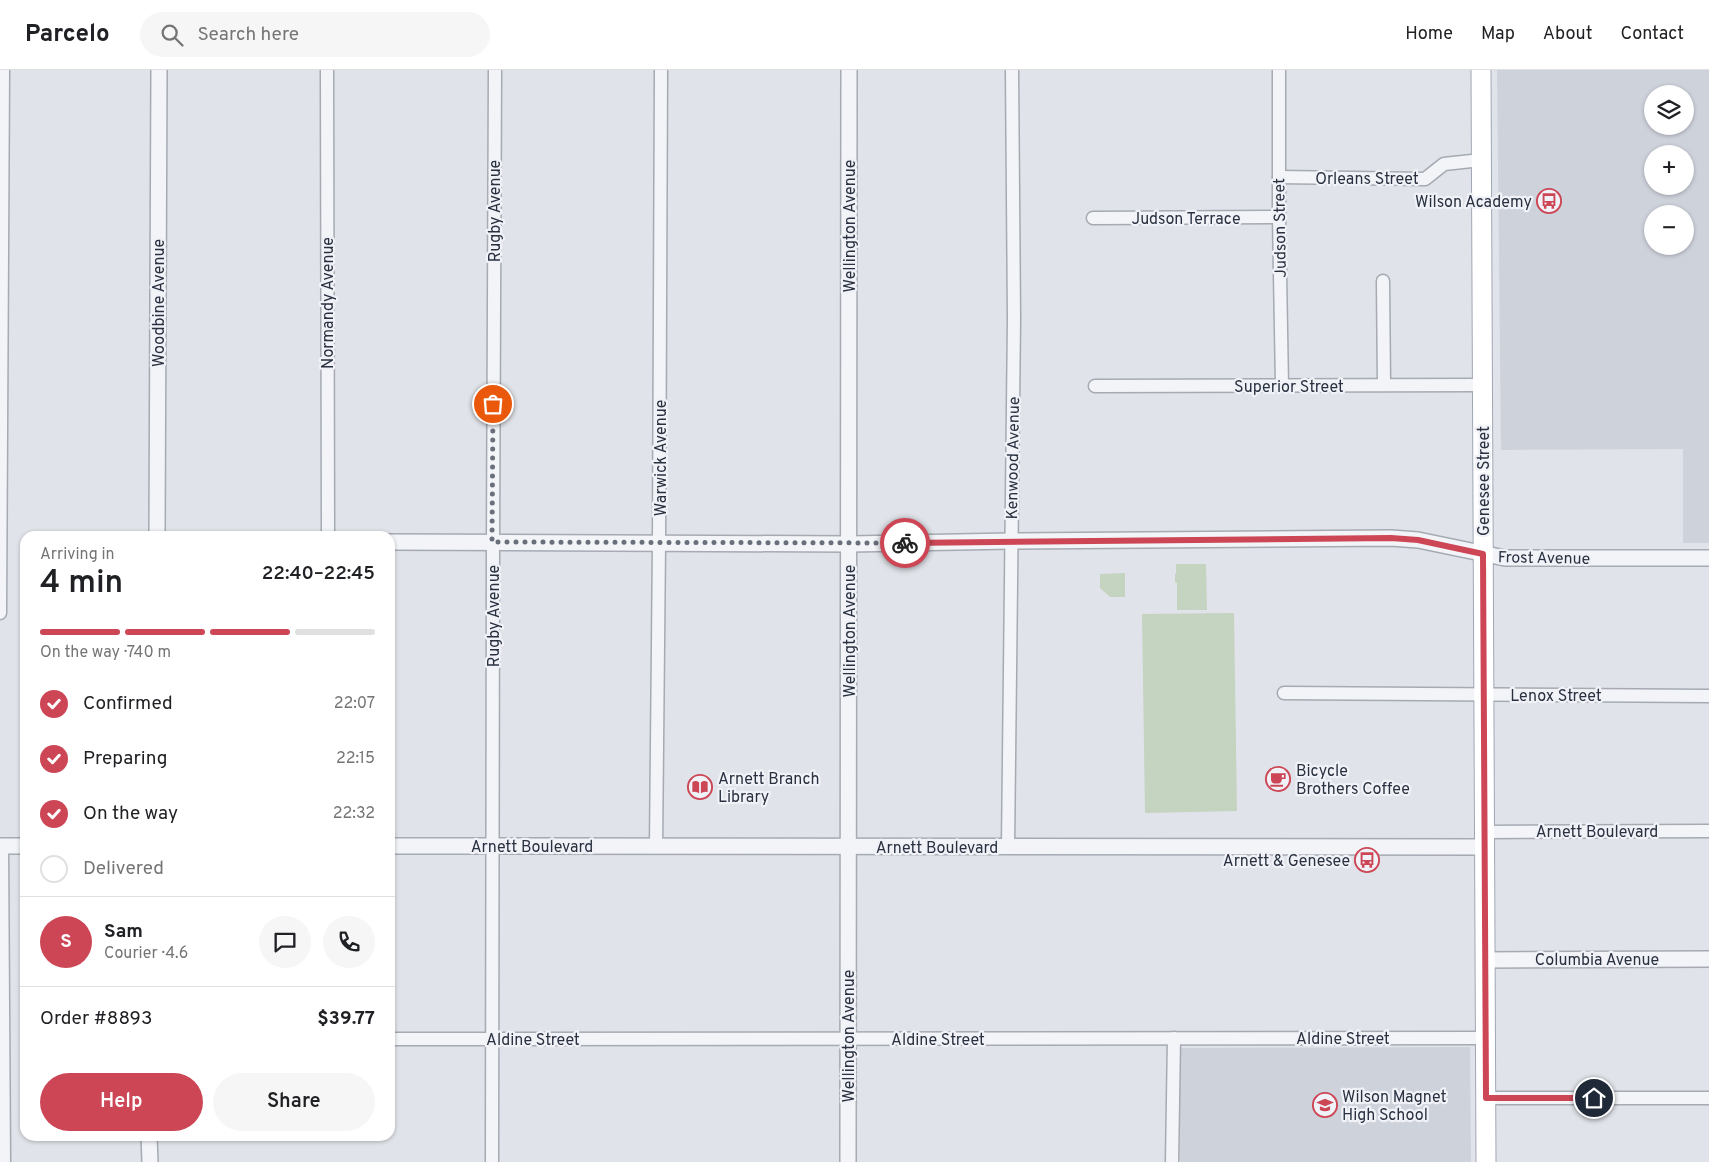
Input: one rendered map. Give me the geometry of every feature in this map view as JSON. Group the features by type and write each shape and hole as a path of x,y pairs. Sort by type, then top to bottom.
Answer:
{"main road":[{"name":"Genesee Street","path":"1481,70 1486,1162"}],"street":[{"path":"0,613 3,70"},
{"name":"Woodbine Avenue","path":"157,531 159,70"},
{"name":"Normandy Avenue","path":"327,70 328,531"},
{"name":"Rugby Avenue","path":"492,1162 492,542 495,70"},
{"name":"Warwick Avenue","path":"656,846 661,70"},
{"name":"Wellington Avenue","path":"848,1162 849,70"},
{"name":"Kenwood Avenue","path":"1008,847 1014,319 1012,70"},
{"name":"Judson Street","path":"1278,70 1282,386"},
{"name":"Orleans Street","path":"1279,177 1426,179 1444,164 1481,160"},
{"name":"Judson Terrace","path":"1094,218 1279,217"},
{"path":"1383,281 1384,385"},
{"name":"Superior Street","path":"1095,386 1482,385"},
{"name":"Frost Avenue","path":"395,542 850,544 1391,538 1418,540 1483,554 1512,558 1709,558"},
{"name":"Lenox Street","path":"1284,693 1709,696"},
{"name":"Arnett Boulevard","path":"395,846 1008,847 1485,840 1709,830"},
{"path":"4,1162 1,846 20,846"},
{"name":"Columbia Avenue","path":"1485,960 1709,959"},
{"path":"1172,1162 1174,1038"},
{"name":"Aldine Street","path":"395,1039 1486,1038"},
{"path":"1486,1098 1709,1098"},
{"path":"149,1141 150,1162"}],"shaded area":[{"path":"1497,70 1709,70 1709,543 1683,543 1683,449 1501,450"},
{"name":"Wilson Magnet High School","path":"1470,1047 1471,1162 1180,1162 1180,1048"}],"green space":[{"path":"1176,564 1206,564 1207,610 1177,610"},
{"path":"1125,573 1125,597 1110,597 1100,588 1100,574"},
{"path":"1234,613 1237,811 1145,813 1142,614"}],"way so far":[{"path":"493,404 492,542 905,543"}],"place":[{"name":"Wilson Academy","path":"1549,201"},
{"name":"Bicycle Brothers Coffee","path":"1278,779"},
{"name":"Arnett Branch Library","path":"700,787"},
{"name":"Arnett & Genesee","path":"1367,860"},
{"name":"Wilson Magnet High School","path":"1325,1105"}],"route":[{"path":"905,543 1031,540 1407,538 1483,554 1486,1098 1594,1098"}]}
